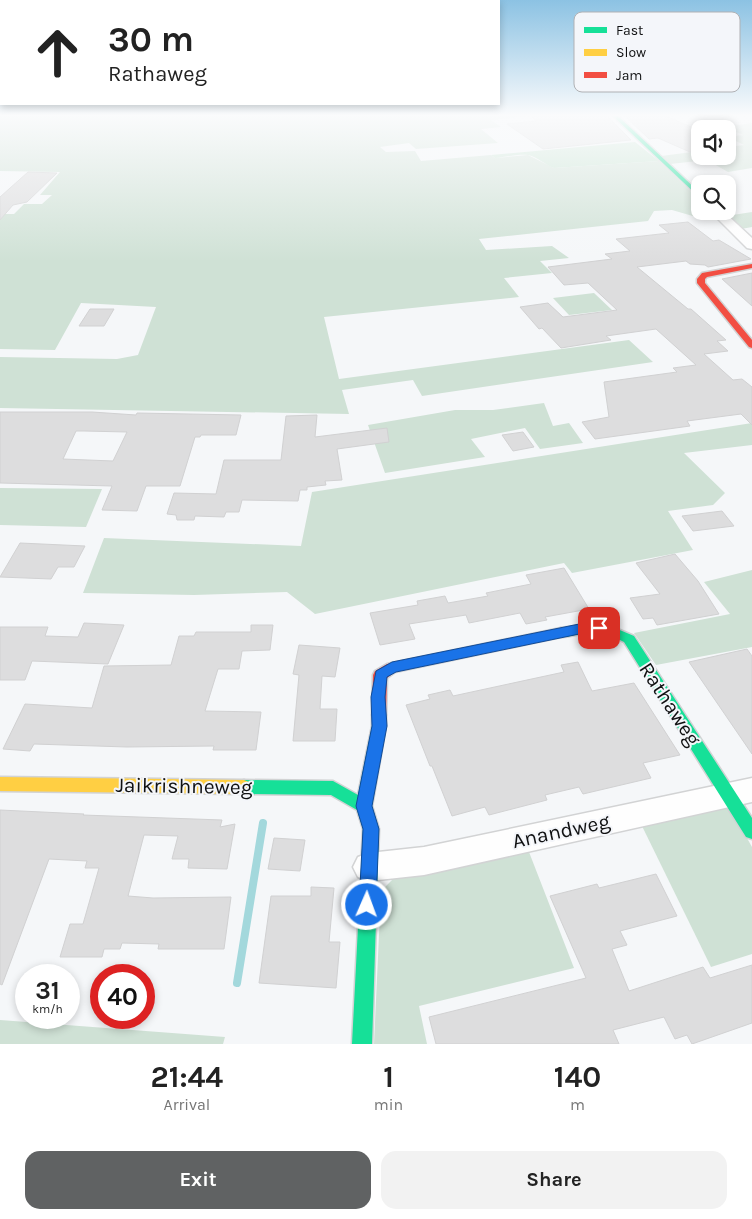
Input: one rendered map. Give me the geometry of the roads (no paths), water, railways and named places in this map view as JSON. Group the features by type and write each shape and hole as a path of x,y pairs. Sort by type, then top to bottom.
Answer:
{"street":[{"path":"667,165 691,188"},
{"path":"726,220 752,245"},
{"path":"752,266 704,275 701,283 752,345"},
{"name":"Rathaweg","path":"364,806 379,726 378,697 380,675 392,668 589,627 610,629 629,640 740,792"},
{"name":"Jaikrishneweg","path":"0,784 333,788 364,806"},
{"path":"740,792 752,832"},
{"name":"Anandweg","path":"369,867 424,861 740,792"},
{"path":"362,1044 371,829 364,806"}],"waterway":[{"path":"237,983 263,823"}]}
